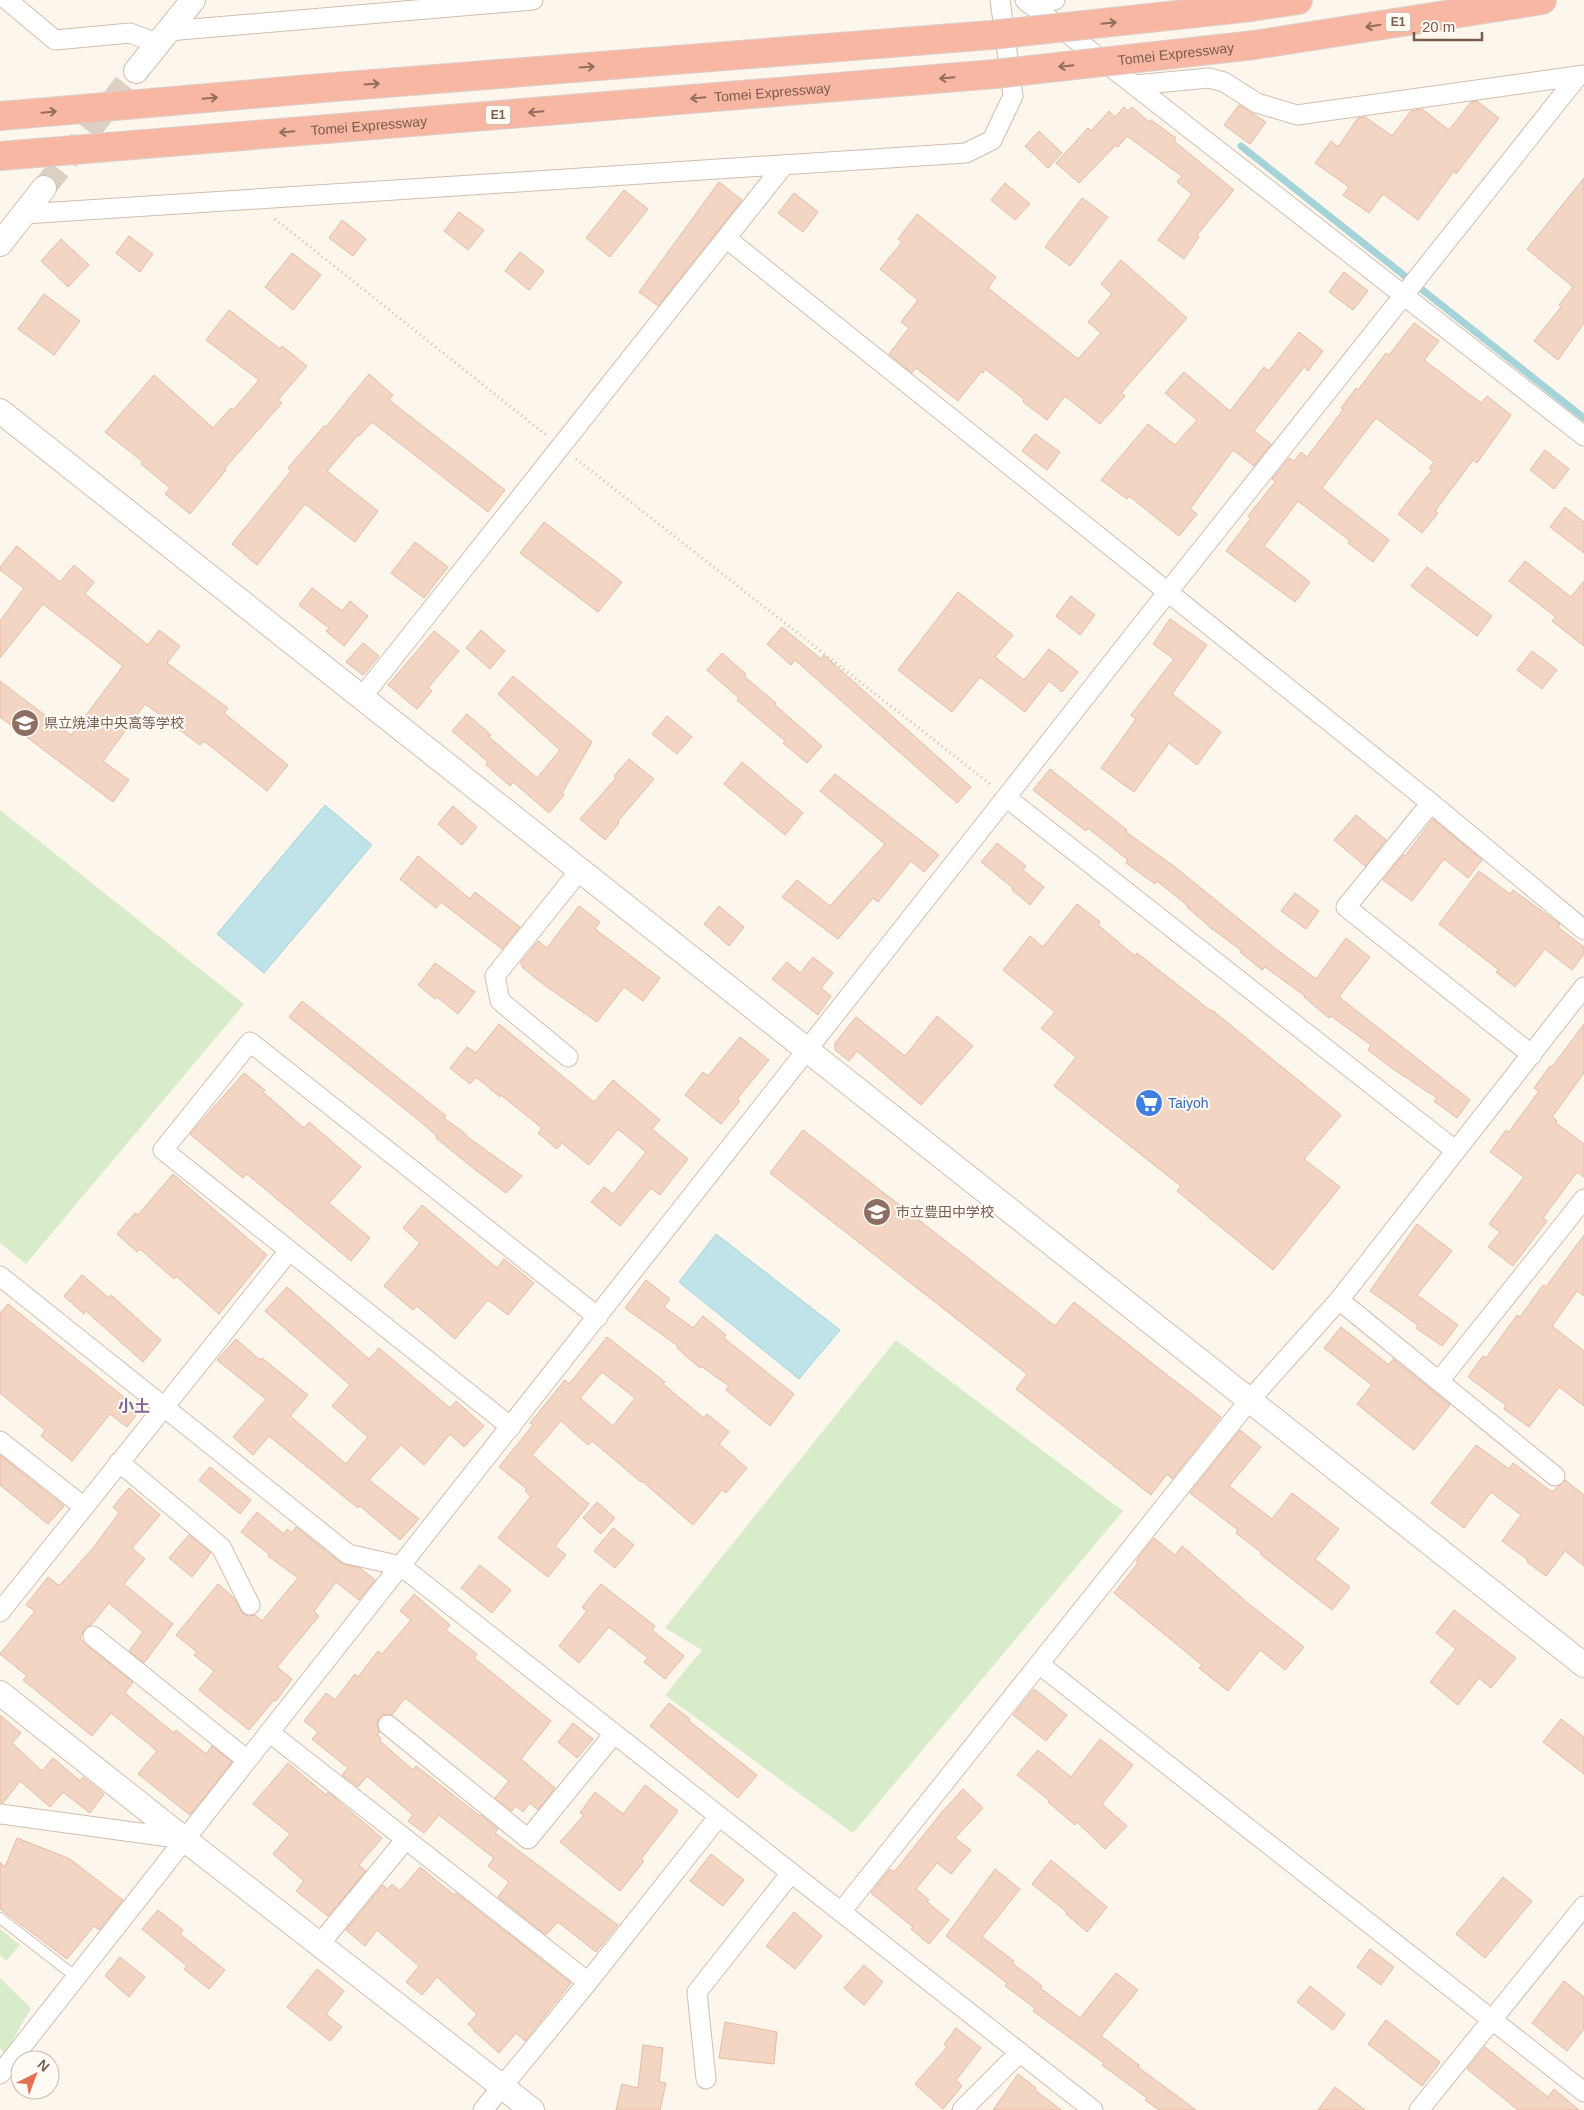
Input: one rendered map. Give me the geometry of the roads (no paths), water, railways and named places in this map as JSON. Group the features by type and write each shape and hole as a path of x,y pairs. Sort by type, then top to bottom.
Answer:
{"highway":[{"path":"0,116 322,88 991,35 1298,0"},
{"name":"Tomei Expressway","path":"0,156 996,74 1254,44 1542,0"}],"street":[{"path":"8,0 55,40 130,33 163,37 533,0"},
{"path":"136,71 193,0"},
{"path":"24,214 966,153 992,140 1013,96 1000,0"},
{"path":"1026,1 1055,0"},
{"path":"1026,1 1584,436"},
{"path":"1135,85 1209,78 1224,82 1257,103 1297,115 1581,76"},
{"path":"0,2074 1167,593 1581,76"},
{"path":"362,697 784,165"},
{"path":"0,244 44,188"},
{"path":"726,238 1430,803 1584,930"},
{"path":"0,410 808,1050 1248,1402 1584,1665"},
{"path":"1007,798 1456,1151"},
{"path":"1430,803 1346,907 1532,1055"},
{"path":"568,1057 500,1001 495,976 580,870"},
{"path":"841,1912 1248,1402 1339,1300 1584,987"},
{"path":"511,1427 163,1150 250,1042 598,1317"},
{"path":"1439,1381 1584,1199"},
{"path":"0,1612 289,1251"},
{"path":"1,1279 164,1406 348,1554 401,1566 1093,2110"},
{"path":"1339,1300 1555,1476"},
{"path":"0,1441 84,1507"},
{"path":"119,1462 221,1547 250,1605"},
{"path":"93,1636 247,1760"},
{"path":"1039,1664 1584,2092"},
{"path":"0,1693 319,1945 532,2110"},
{"path":"388,1725 528,1838 614,1734"},
{"path":"269,1732 588,1982"},
{"path":"0,1814 184,1839"},
{"path":"483,2110 588,1982 719,1816"},
{"path":"319,1945 406,1839"},
{"path":"706,2079 697,1992 791,1872"},
{"path":"1419,2110 1584,1906"},
{"path":"962,2110 1020,2052"}],"lane":[{"path":"0,1918 76,1977"}],"water":[{"path":"325,805 372,845 264,973 217,934"},
{"path":"716,1234 840,1330 799,1379 679,1282"}],"waterway":[{"path":"1241,146 1584,418"}],"tunnel":[{"path":"44,188 136,71"}],"place":[{"name":"県立焼津中央高等学校","path":"25,723"},
{"name":"Taiyoh","path":"1149,1103"},
{"name":"市立豊田中学校","path":"877,1212"}],"district":[{"name":"小土","path":"134,1406"}]}
